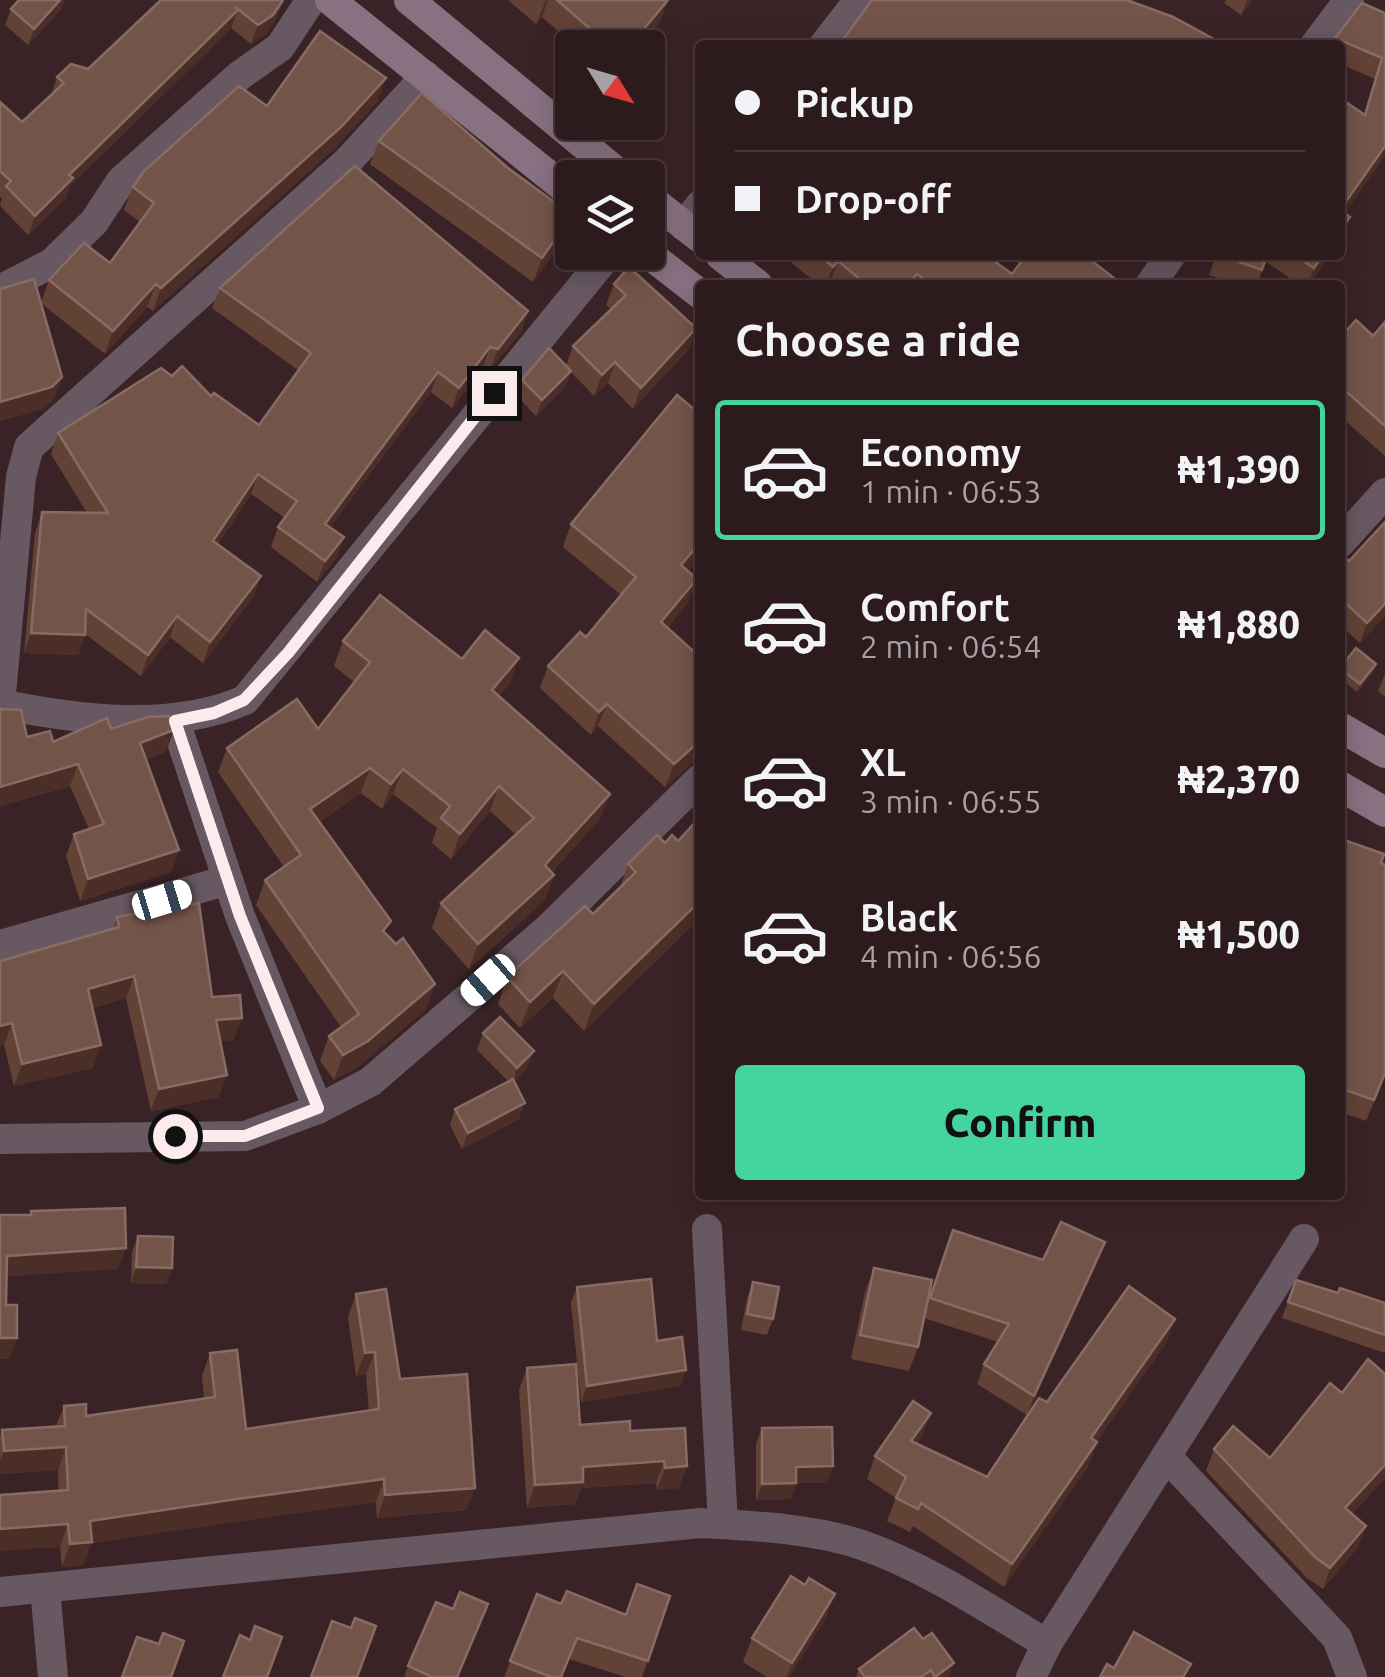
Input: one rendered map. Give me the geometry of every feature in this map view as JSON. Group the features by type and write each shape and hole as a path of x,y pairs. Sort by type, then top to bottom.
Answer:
{"main road":[{"path":"330,0 555,180"},
{"path":"409,0 602,160"},
{"path":"665,206 695,223"},
{"path":"726,260 752,280"},
{"path":"665,267 695,290"},
{"path":"1345,730 1385,753"},
{"path":"1345,789 1385,812"}],"street":[{"path":"0,290 52,263 94,222 121,181 239,76 280,48 311,0"},
{"path":"828,40 859,0"},
{"path":"1319,40 1349,0"},
{"path":"426,76 346,162 24,454 0,704 175,721 214,713 244,700 288,653 596,270"},
{"path":"1345,538 1385,494"},
{"path":"175,721 228,880 318,1108"},
{"path":"0,1139 245,1136 318,1108 370,1082 518,954 695,784"},
{"path":"0,944 228,880"},
{"path":"707,1229 723,1524"},
{"path":"1032,1677 1048,1644 1304,1238"},
{"path":"1166,1456 1337,1638 1352,1677"},
{"path":"0,1592 723,1524 860,1544 936,1578 1048,1644"},
{"path":"45,1588 52,1677"}],"building":[{"path":"19,0 60,0 34,29 11,9"},
{"path":"161,0 283,0 273,15 258,25 235,7 238,10 69,175 73,178 35,216 6,186 11,181 0,171 0,102 22,122 64,83 57,77 71,64 88,69"},
{"path":"557,0 668,0 643,30 591,30"},
{"path":"872,0 1127,0 1173,17 1216,40 843,40"},
{"path":"1362,3 1385,13 1385,146 1345,203 1345,101 1365,115 1382,58 1335,38"},
{"path":"320,31 386,78 342,126 161,288 156,284 113,331 49,280 84,243 110,263 154,203 133,187 144,171 239,86 267,106"},
{"path":"422,93 508,168 555,203 555,239 542,258 379,141"},
{"path":"355,166 528,311 498,349 490,347 459,388 438,372 325,524 344,537 325,561 278,527 297,501 258,474 213,541 261,576 210,642 177,616 148,655 86,609 85,635 31,633 42,512 108,513 58,433 161,368 172,376 182,366 211,396 214,393 259,425 311,353 220,288"},
{"path":"824,260 993,260 1012,274 1022,260 1091,260 1117,280 925,280 917,274 912,280 861,280 838,261 833,267"},
{"path":"1233,260 1265,260 1262,270"},
{"path":"1302,260 1320,260 1314,268"},
{"path":"626,270 632,270 695,327 641,388 615,362 602,375 573,346 626,295 614,284"},
{"path":"34,279 62,377 52,387 0,402 0,289"},
{"path":"1356,320 1373,336 1385,322 1385,426 1347,392 1345,395 1345,332"},
{"path":"549,348 571,371 542,400 522,380"},
{"path":"677,395 695,410 695,549 681,565 695,581 661,622 695,653 695,745 674,764 607,704 599,712 548,666 580,632 586,637 636,577 571,524"},
{"path":"1385,522 1385,604 1367,623 1345,603 1345,558 1349,561"},
{"path":"380,595 462,659 485,630 519,658 492,690 610,794 545,865 554,875 478,944 441,903 534,818 499,786 460,834 441,818 450,806 403,769 391,784 370,768 310,809 391,921 383,931 396,944 403,938 435,984 368,1041 343,1055 329,1036 359,1014 265,880 301,855 227,748 297,699 318,729 370,662 343,641"},
{"path":"1356,648 1376,664 1360,684 1345,672 1345,662"},
{"path":"0,709 21,710 27,737 50,731 53,742 107,718 111,729 148,717 169,716 174,730 140,743 179,850 88,879 74,834 104,824 78,764 0,787"},
{"path":"695,822 695,906 594,1004 563,971 530,1002 507,977 585,906 593,914 636,872 628,864 657,835 665,843 672,835 678,841"},
{"path":"1345,840 1384,854 1381,863 1385,865 1385,1073 1374,1100 1345,1090"},
{"path":"199,903 212,997 240,995 242,1018 216,1020 227,1075 159,1089 134,976 88,989 101,1045 22,1064 12,1023 0,1026 0,961 119,927 117,917"},
{"path":"500,1017 534,1051 517,1068 483,1033"},
{"path":"513,1079 525,1103 468,1133 455,1109"},
{"path":"125,1208 126,1248 7,1256 6,1305 17,1305 17,1338 0,1338 0,1215"},
{"path":"1061,1222 1105,1242 1034,1396 984,1364 1009,1324 930,1298 953,1230 1043,1260"},
{"path":"138,1236 173,1237 172,1268 136,1267"},
{"path":"874,1268 932,1280 918,1347 860,1335"},
{"path":"651,1279 657,1341 682,1337 686,1370 587,1386 577,1287"},
{"path":"1296,1280 1338,1293 1340,1288 1385,1303 1385,1335 1288,1302"},
{"path":"753,1282 779,1287 773,1319 747,1314"},
{"path":"1129,1286 1175,1319 1091,1438 1097,1442 1012,1564 921,1503 918,1509 896,1498 906,1477 875,1456 913,1401 931,1413 911,1441 987,1477 1039,1398 1047,1402"},
{"path":"386,1289 400,1379 467,1374 475,1488 385,1495 384,1479 237,1499 90,1521 92,1542 70,1544 68,1524 0,1529 0,1495 68,1490 66,1447 4,1451 2,1430 65,1426 64,1406 86,1404 86,1416 215,1397 210,1353 237,1350 246,1429 379,1409 375,1352 365,1353 356,1294"},
{"path":"1368,1359 1385,1374 1385,1465 1345,1508 1366,1526 1330,1568 1315,1557 1214,1449 1233,1426 1270,1458 1330,1383 1342,1393"},
{"path":"576,1364 580,1425 630,1421 630,1431 685,1428 687,1466 665,1468 664,1461 583,1467 583,1482 535,1485 527,1368"},
{"path":"832,1427 833,1466 796,1467 796,1483 762,1484 762,1428"},
{"path":"791,1576 805,1585 809,1578 835,1594 792,1663 752,1638"},
{"path":"637,1584 670,1596 648,1661 577,1638 561,1677 510,1661 537,1594 561,1604 567,1591 626,1615"},
{"path":"460,1592 488,1604 457,1677 432,1677 408,1666 436,1602 453,1609"},
{"path":"355,1618 376,1626 357,1677 311,1677 332,1621 351,1628"},
{"path":"255,1626 282,1637 267,1677 223,1677 240,1635 250,1640"},
{"path":"914,1628 923,1639 932,1633 954,1663 935,1677 931,1670 921,1677 865,1677 859,1669"},
{"path":"1134,1632 1191,1664 1183,1677 1100,1677 1107,1664 1114,1668"},
{"path":"163,1633 184,1641 171,1677 122,1677 137,1637 159,1644"}],"route":[{"path":"175,1136 245,1136 318,1108 240,916 175,721 214,713 244,700 288,653 494,393"}]}
